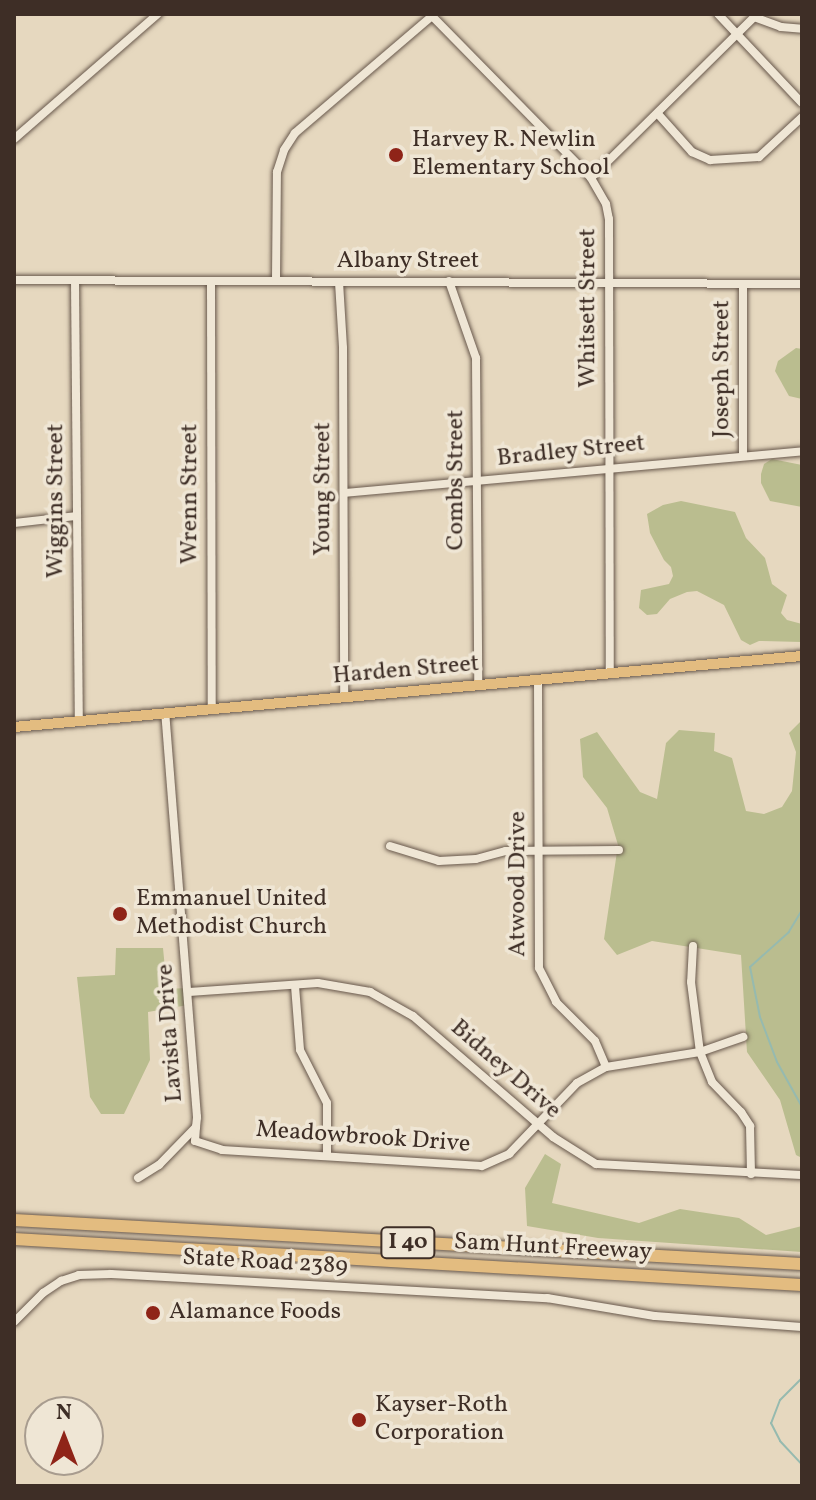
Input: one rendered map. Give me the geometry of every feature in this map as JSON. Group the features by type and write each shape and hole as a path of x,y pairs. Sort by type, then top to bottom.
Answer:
{"highway":[{"name":"Sam Hunt Freeway","path":"14,1220 802,1264"},
{"name":"Sam Hunt Freeway","path":"15,1239 802,1285"}],"main road":[{"name":"Harden Street","path":"14,727 802,656"}],"street":[{"path":"14,139 158,14"},
{"path":"718,14 802,103"},
{"path":"276,280 277,172 284,150 295,133 431,15"},
{"name":"Whitsett Street","path":"431,15 591,178 607,209 610,672"},
{"path":"591,178 754,16 781,27 802,29"},
{"path":"658,114 692,152 710,160 759,157 802,117"},
{"name":"Albany Street","path":"14,280 802,284"},
{"name":"Wiggins Street","path":"75,281 79,720"},
{"name":"Wrenn Street","path":"211,281 212,708"},
{"name":"Combs Street","path":"449,281 476,358 478,684"},
{"name":"Young Street","path":"339,282 344,493 344,696"},
{"name":"Joseph Street","path":"743,284 743,455"},
{"name":"Bradley Street","path":"344,493 802,451"},
{"path":"14,523 76,516"},
{"name":"Atwood Drive","path":"538,679 537,957 542,978 556,1002 595,1041 606,1067"},
{"name":"Lavista Drive","path":"138,1178 159,1165 196,1127 189,992 165,714"},
{"path":"390,846 439,861 538,850 619,850"},
{"path":"693,946 691,982 700,1052 712,1082 750,1126 751,1174"},
{"path":"295,986 300,1050 327,1103 327,1154"},
{"name":"Bidney Drive","path":"189,992 348,986 397,1004 577,1154 607,1167 802,1175"},
{"name":"Meadowbrook Drive","path":"196,1127 195,1141 212,1148 482,1166 509,1154 577,1083 606,1067 700,1052 743,1037"},
{"name":"State Road 2389","path":"14,1322 43,1293 61,1281 79,1275 111,1274 547,1298 655,1316 802,1327"}],"green space":[{"path":"796,348 802,349 802,399 789,396 775,371 778,361"},
{"path":"772,459 802,465 802,507 770,501 761,483 761,474 764,464"},
{"path":"681,501 735,512 746,538 765,558 772,584 787,595 781,613 787,620 802,624 802,642 759,641 750,645 741,640 724,605 697,591 670,599 657,614 647,615 639,608 641,590 669,584 673,576 671,567 650,533 647,514 663,505"},
{"path":"802,720 802,1158 796,1155 780,1100 747,1052 741,955 652,941 617,955 604,939 618,845 607,808 583,777 580,739 597,732 640,792 657,799 666,743 679,730 715,733 714,751 732,758 746,811 764,814 782,807 792,791 796,752 789,733"},
{"path":"116,948 163,948 167,989 187,988 188,1005 148,1012 150,1060 124,1114 101,1114 90,1097 77,977 115,975"},
{"path":"545,1154 561,1164 552,1203 639,1223 680,1209 739,1218 766,1235 802,1226 802,1252 598,1238 527,1226 525,1188"}],"waterway":[{"path":"802,910 789,932 750,967 760,1017 777,1062 802,1107"},
{"path":"802,1378 780,1400 771,1423 780,1441 802,1465"}],"place":[{"name":"Harvey R. Newlin Elementary School","path":"396,155"},
{"name":"Emmanuel United Methodist Church","path":"120,914"},
{"name":"Alamance Foods","path":"153,1313"},
{"name":"Kayser-Roth Corporation","path":"359,1420"}]}
